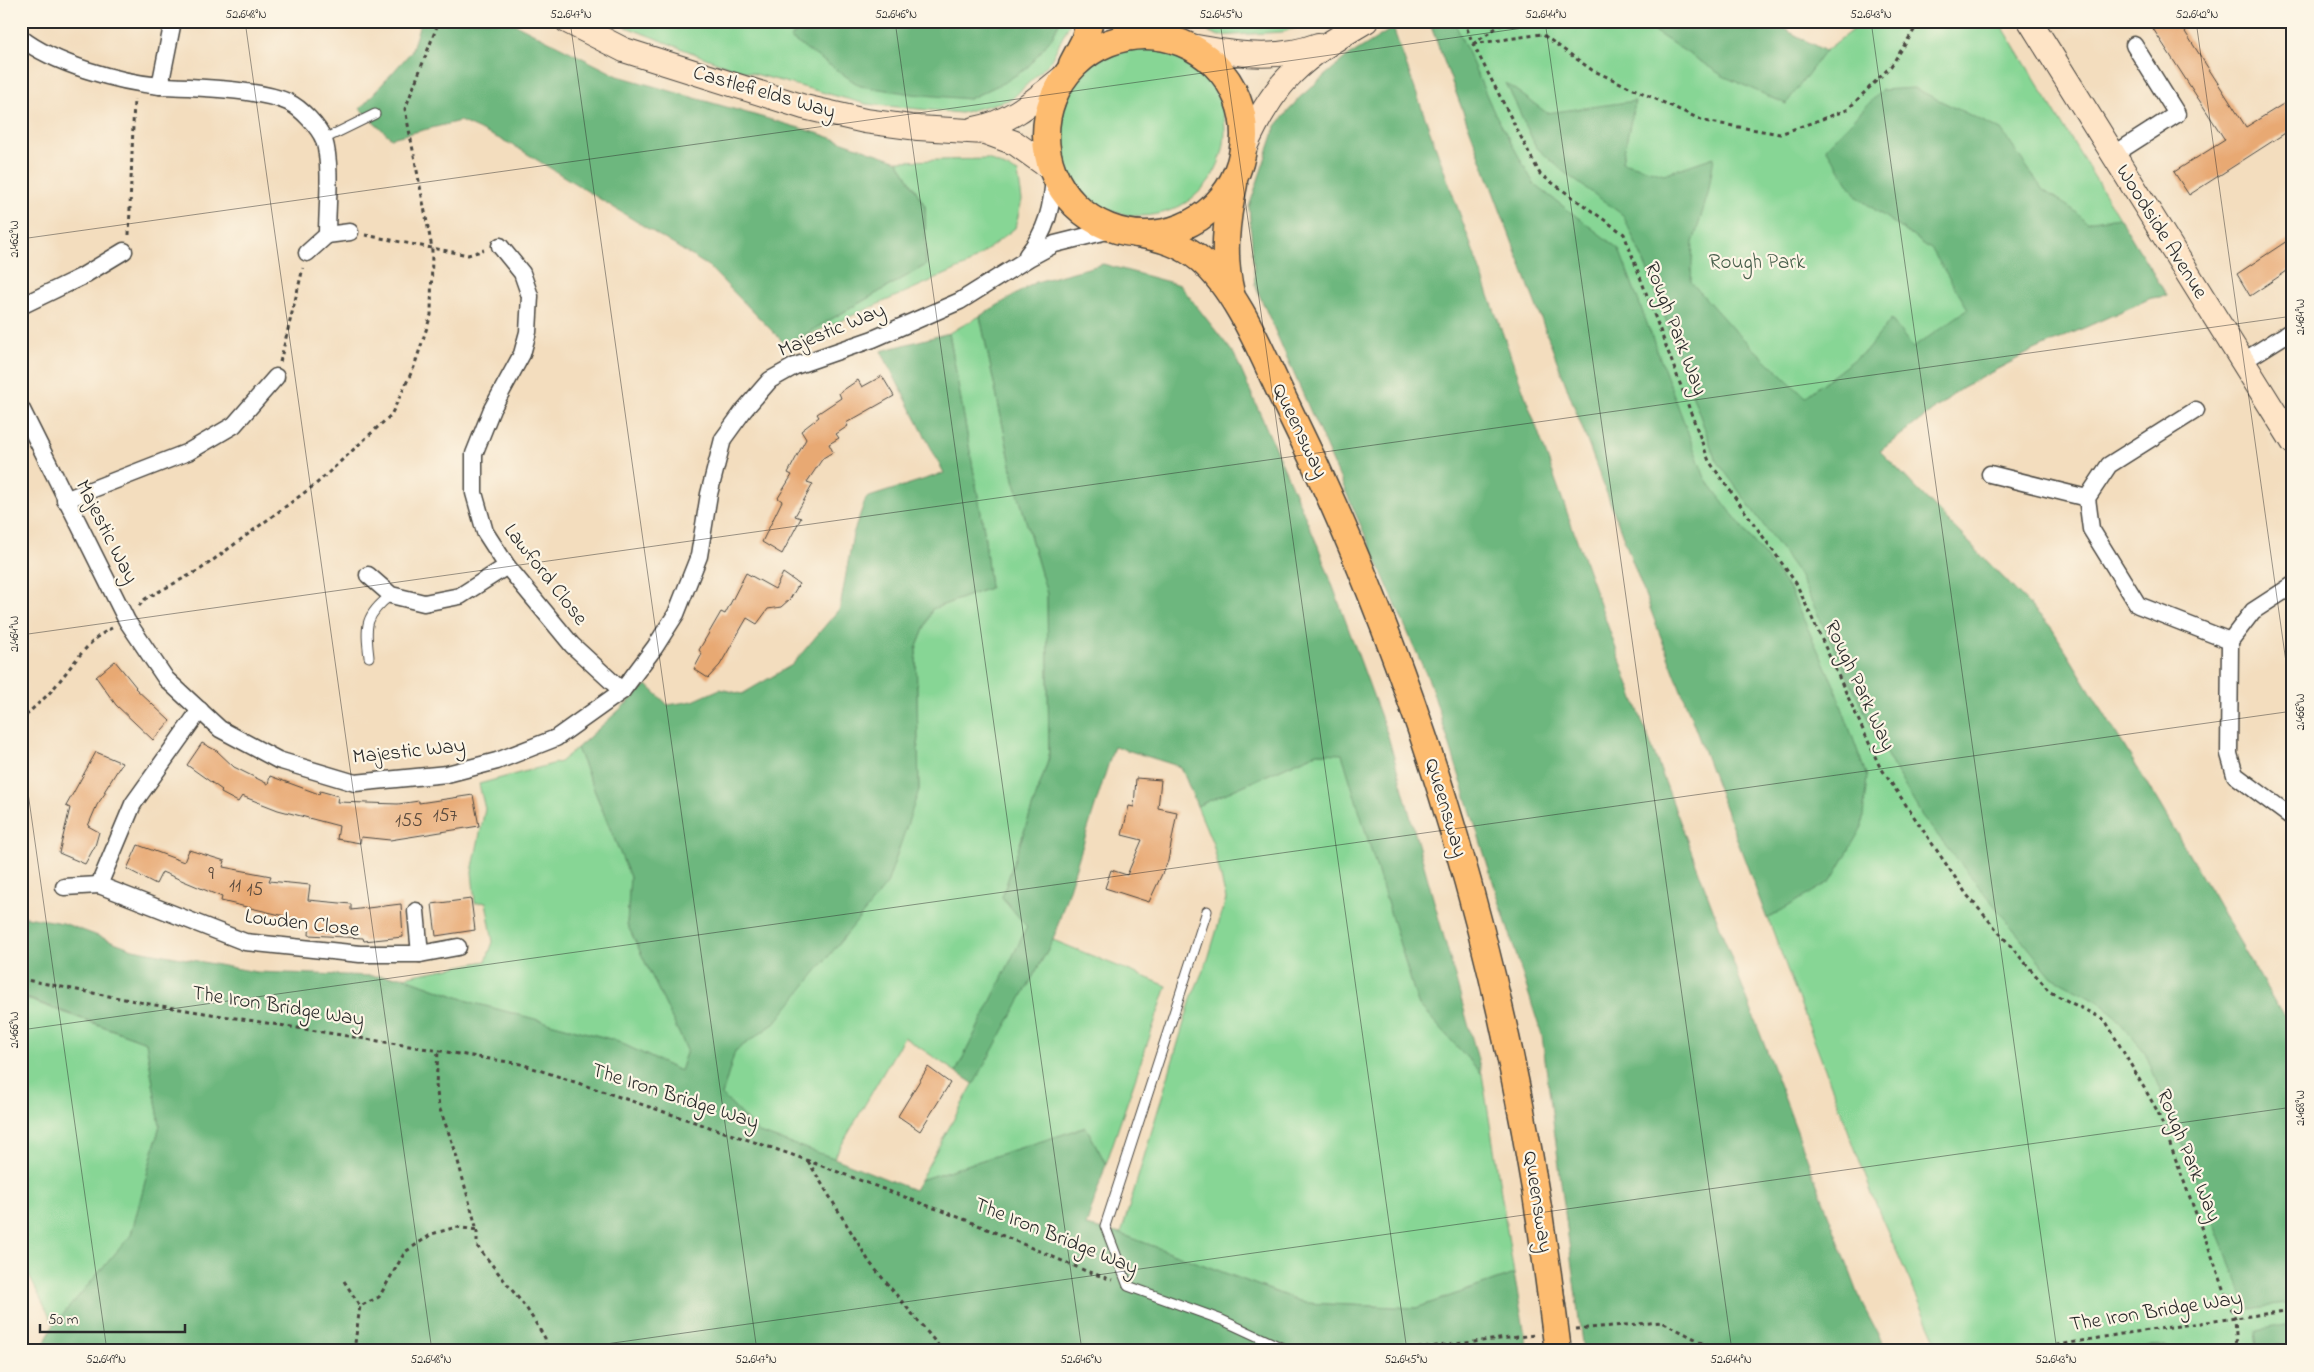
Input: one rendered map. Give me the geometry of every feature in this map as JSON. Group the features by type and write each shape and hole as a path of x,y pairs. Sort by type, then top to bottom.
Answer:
{"main road":[{"name":"Castlefields Way","path":"568,21 624,50 804,107 865,121 918,128 985,132 1015,143 1052,172"},
{"path":"1052,172 1045,137 1049,106 1084,41 1090,21"},
{"path":"1152,21 1216,64 1234,89 1243,118 1244,149"},
{"path":"1128,233 1167,232 1195,221 1219,202 1235,177 1244,149 1263,108 1282,82 1296,67 1336,38 1366,21"},
{"name":"Woodside Avenue","path":"2030,21 2293,442"},
{"path":"1066,73 1091,50 1117,38 1145,34 1240,54 1264,55 1312,48 1336,38"},
{"name":"Castlefields Way","path":"970,130 999,123 1012,116 1066,73"},
{"name":"Queensway","path":"1052,172 1070,201 1092,220 1128,233 1159,238 1190,251 1212,270 1232,297 1320,472 1398,664 1438,782 1475,906 1514,1066 1537,1191 1558,1351"},
{"name":"Queensway","path":"1232,297 1227,278 1225,247 1235,177"}],"street":[{"path":"160,86 173,21"},
{"path":"21,38 30,45 81,68 135,83 270,96 290,103 320,132 324,139 327,153 327,235"},
{"path":"2113,155 2178,114 2134,45"},
{"name":"Majestic Way","path":"1014,267 1031,250 1043,233 1049,213 1052,172"},
{"path":"307,253 327,235 350,232"},
{"name":"Majestic Way","path":"22,409 65,500 127,621 166,679 220,729 278,760 355,783 447,774 497,761 556,738 622,691 655,647 676,614 698,556 709,494 723,439 744,410 770,380 795,366 873,339 960,301 1014,267 1062,241 1103,232 1128,233"},
{"name":"Lawford Close","path":"500,246 522,273 530,296 528,332 522,354 492,409 474,454 474,493 485,532 507,566 572,645 622,691"},
{"path":"21,306 81,277 124,251"},
{"path":"2242,362 2293,330"},
{"path":"65,500 196,448 234,426 276,377"},
{"path":"2196,410 2109,465 2087,498 2091,529 2138,604 2230,641"},
{"path":"1990,474 2087,498"},
{"path":"368,575 391,595 424,603 460,596 507,566"},
{"path":"2293,584 2253,611 2230,641 2229,754 2235,776 2293,818"},
{"path":"99,885 133,804 200,710"},
{"name":"Lowden Close","path":"64,887 99,885 245,942 360,954 420,954 458,947"},
{"path":"416,911 420,954"}],"lane":[{"path":"324,139 375,114"},
{"path":"369,657 366,630 374,608 391,595"},
{"path":"1128,1286 1105,1226 1207,911"},
{"name":"The Iron Bridge Way","path":"1128,1286 1222,1320 1289,1351"}],"path":[{"path":"21,722 29,711 52,691 74,662 104,632 127,621 145,599 201,569 316,484 391,415 414,367 431,315 432,248 405,109 439,21"},
{"name":"Rough Park Way","path":"1464,21 1473,44 1540,174 1624,234 1709,461 1796,583 1879,765 1967,895 2050,992 2104,1020 2158,1112 2236,1318 2237,1351"},
{"path":"1473,44 1506,21"},
{"path":"1473,44 1542,34 1592,70 1704,122 1780,134 1847,110 1891,66 1920,21"},
{"path":"124,251 130,229 135,83"},
{"path":"350,232 468,255 500,246"},
{"path":"276,377 307,253"},
{"name":"The Iron Bridge Way","path":"21,979 155,1005 521,1064 808,1161 966,1220 1086,1271 1128,1286"},
{"path":"438,1050 436,1085 439,1106 454,1147 477,1230 477,1246 527,1309 545,1338 546,1351"},
{"path":"808,1161 870,1263 943,1351"},
{"path":"360,1306 379,1297 405,1252 432,1234 456,1227 477,1230"},
{"path":"344,1281 360,1306 354,1351"},
{"name":"The Iron Bridge Way","path":"2025,1351 2121,1334 2293,1310"},
{"path":"1690,1351 1708,1344 1719,1351"},
{"path":"1930,1351 1941,1345 1977,1351"}],"green space":[{"path":"421,21 509,21 618,76 817,133 898,161 925,206 926,265 786,345 708,266 513,145 460,121 391,138 360,109 411,52"},
{"path":"611,21 654,23 659,21 809,21 790,39 969,99 999,84 1022,69 1042,50 1060,21 1071,21 1050,62 1012,99 961,113 866,104 729,67"},
{"path":"809,21 1060,21 1051,39 1027,68 1005,82 969,99 912,94 860,86 790,38"},
{"path":"1182,21 1319,21 1282,32 1219,36"},
{"name":"Rough Park","path":"1429,21 1769,21 1825,51 1864,21 1999,21 2167,296 2151,298 2032,351 1963,387 1880,451 2051,627 2160,805 2277,1006 2293,1024 2293,1351 1941,1351 1879,1212"},
{"path":"1429,21 1454,21 1493,110 1534,184 1619,249 1705,478 1790,590 1833,683 1867,777 1862,827 1831,881 1767,919"},
{"path":"1644,21 1769,21 1825,51 1786,104 1723,76 1652,30"},
{"path":"1393,28 1642,721 1863,1306 1887,1351 1583,1351 1542,1036 1430,683 1255,285 1249,207 1276,126 1299,98 1345,58"},
{"path":"1140,46 1165,50 1180,56 1200,71 1215,91 1221,106 1225,131 1221,156 1215,171 1200,191 1180,206 1165,212 1140,216 1115,212 1100,206 1080,191 1065,171 1059,156 1055,131 1059,106 1065,91 1080,71 1100,56 1115,50"},
{"path":"1506,83 1547,113 1635,101 1622,162 1664,174 1714,157 1708,194 1693,243 1691,282 1732,328 1805,397 1868,349 1891,319 1913,348 1968,309 1932,250 1857,197 1826,148 1882,90 1914,88 2001,130 2043,190 2075,211 2086,222 2119,217 2167,296 2151,298 2032,351 1963,387 1880,451 2051,627 2160,805 2277,1006 2293,1024 2293,1303 2248,1309 2145,1052 2105,1005 2052,977 1922,816 1877,738 1798,573 1715,458 1651,278 1623,215 1565,173 1536,147"},
{"path":"988,159 1018,173 1022,200 1015,228 969,264 786,345 926,265 925,206 898,161"},
{"path":"1103,264 1180,285 1234,354 1318,546 1388,736 1482,1074 1418,1004 1342,754 1317,753 1197,806 1181,767 1114,746 1053,940 974,1084 956,1072 1027,927 1002,897 1049,758 1047,594 1014,479 980,316 1036,282"},
{"path":"980,316 1014,479 1047,594 1049,758 1002,897 1028,926 956,1072 904,1037 834,1158 759,1133 722,1095 735,1051 775,1023 919,790 916,649 932,609 990,588 984,530 949,333"},
{"path":"949,333 984,530 990,588 932,609 916,649 919,790 887,884 775,1023 735,1051 722,1095 759,1133 834,1158 914,1190 920,1180 1086,1127 1106,1164 1086,1226 1121,1234 1305,1303 1416,1308 1514,1274 1528,1351 41,1351 52,1327 131,1235 160,1125 146,1042 21,996 21,916 63,923 133,949 256,972 403,977 474,1003 614,1040 680,1071 687,1050 627,924 630,877 577,748 647,685 668,705 693,701 720,689 742,694 792,665 840,608 853,534 866,498 944,473 881,351"},
{"path":"577,748 630,877 627,924 687,1050 680,1071 614,1040 474,1003 403,977 486,961 493,942 486,902 475,903 472,872 485,809 479,784 560,762"},
{"path":"1317,753 1342,753 1418,1003 1482,1074 1514,1274 1416,1308 1305,1303 1121,1234 1192,996 1208,959 1226,899 1213,844 1197,806"},
{"path":"1053,940 1167,986 1106,1164 1086,1127 920,1180"},
{"path":"21,997 146,1042 160,1125 131,1236 54,1325 21,1260"},
{"path":"2293,1324 2293,1344 2258,1347 2256,1330"},
{"path":"2166,1346 2180,1351 2081,1351"}],"building":[{"path":"2148,21 2178,21 2246,127 2293,98 2293,128 2189,195 2174,172 2225,140"},
{"path":"2293,237 2293,267 2250,296 2237,274"},
{"path":"882,376 894,396 846,423 848,426 836,434 839,438 829,444 833,452 823,458 807,482 813,484 795,516 801,518 782,554 762,542 782,501 778,498 792,475 788,473 806,439 801,431 819,417 817,414 841,398 839,393 858,380 862,387"},
{"path":"746,573 775,589 783,573 799,584 790,599 781,607 768,609 757,624 747,618 720,665 708,678 694,669 702,654 699,650 721,612 725,614"},
{"path":"115,661 135,688 170,721 153,740 116,705 96,677"},
{"path":"202,743 217,751 234,767 268,784 270,776 319,794 320,791 338,796 337,802 398,804 419,801 419,803 473,795 479,826 390,840 361,837 360,843 337,839 339,826 278,810 242,796 238,802 221,793 222,790 187,765"},
{"path":"96,752 122,763 104,792 106,792 97,805 88,826 99,832 95,846 85,864 59,853 70,808 66,806"},
{"path":"1136,778 1161,780 1158,808 1177,812 1168,861 1149,902 1105,888 1111,870 1127,875 1142,840 1122,835 1129,806 1134,807"},
{"path":"138,845 184,862 189,850 225,861 223,867 271,876 269,881 310,885 308,900 351,904 351,910 401,904 403,937 364,941 363,938 309,935 310,922 221,901 222,897 162,872 156,884 127,869"},
{"path":"471,899 475,930 436,936 432,904"},
{"path":"928,1067 950,1083 920,1131 898,1116"}]}
